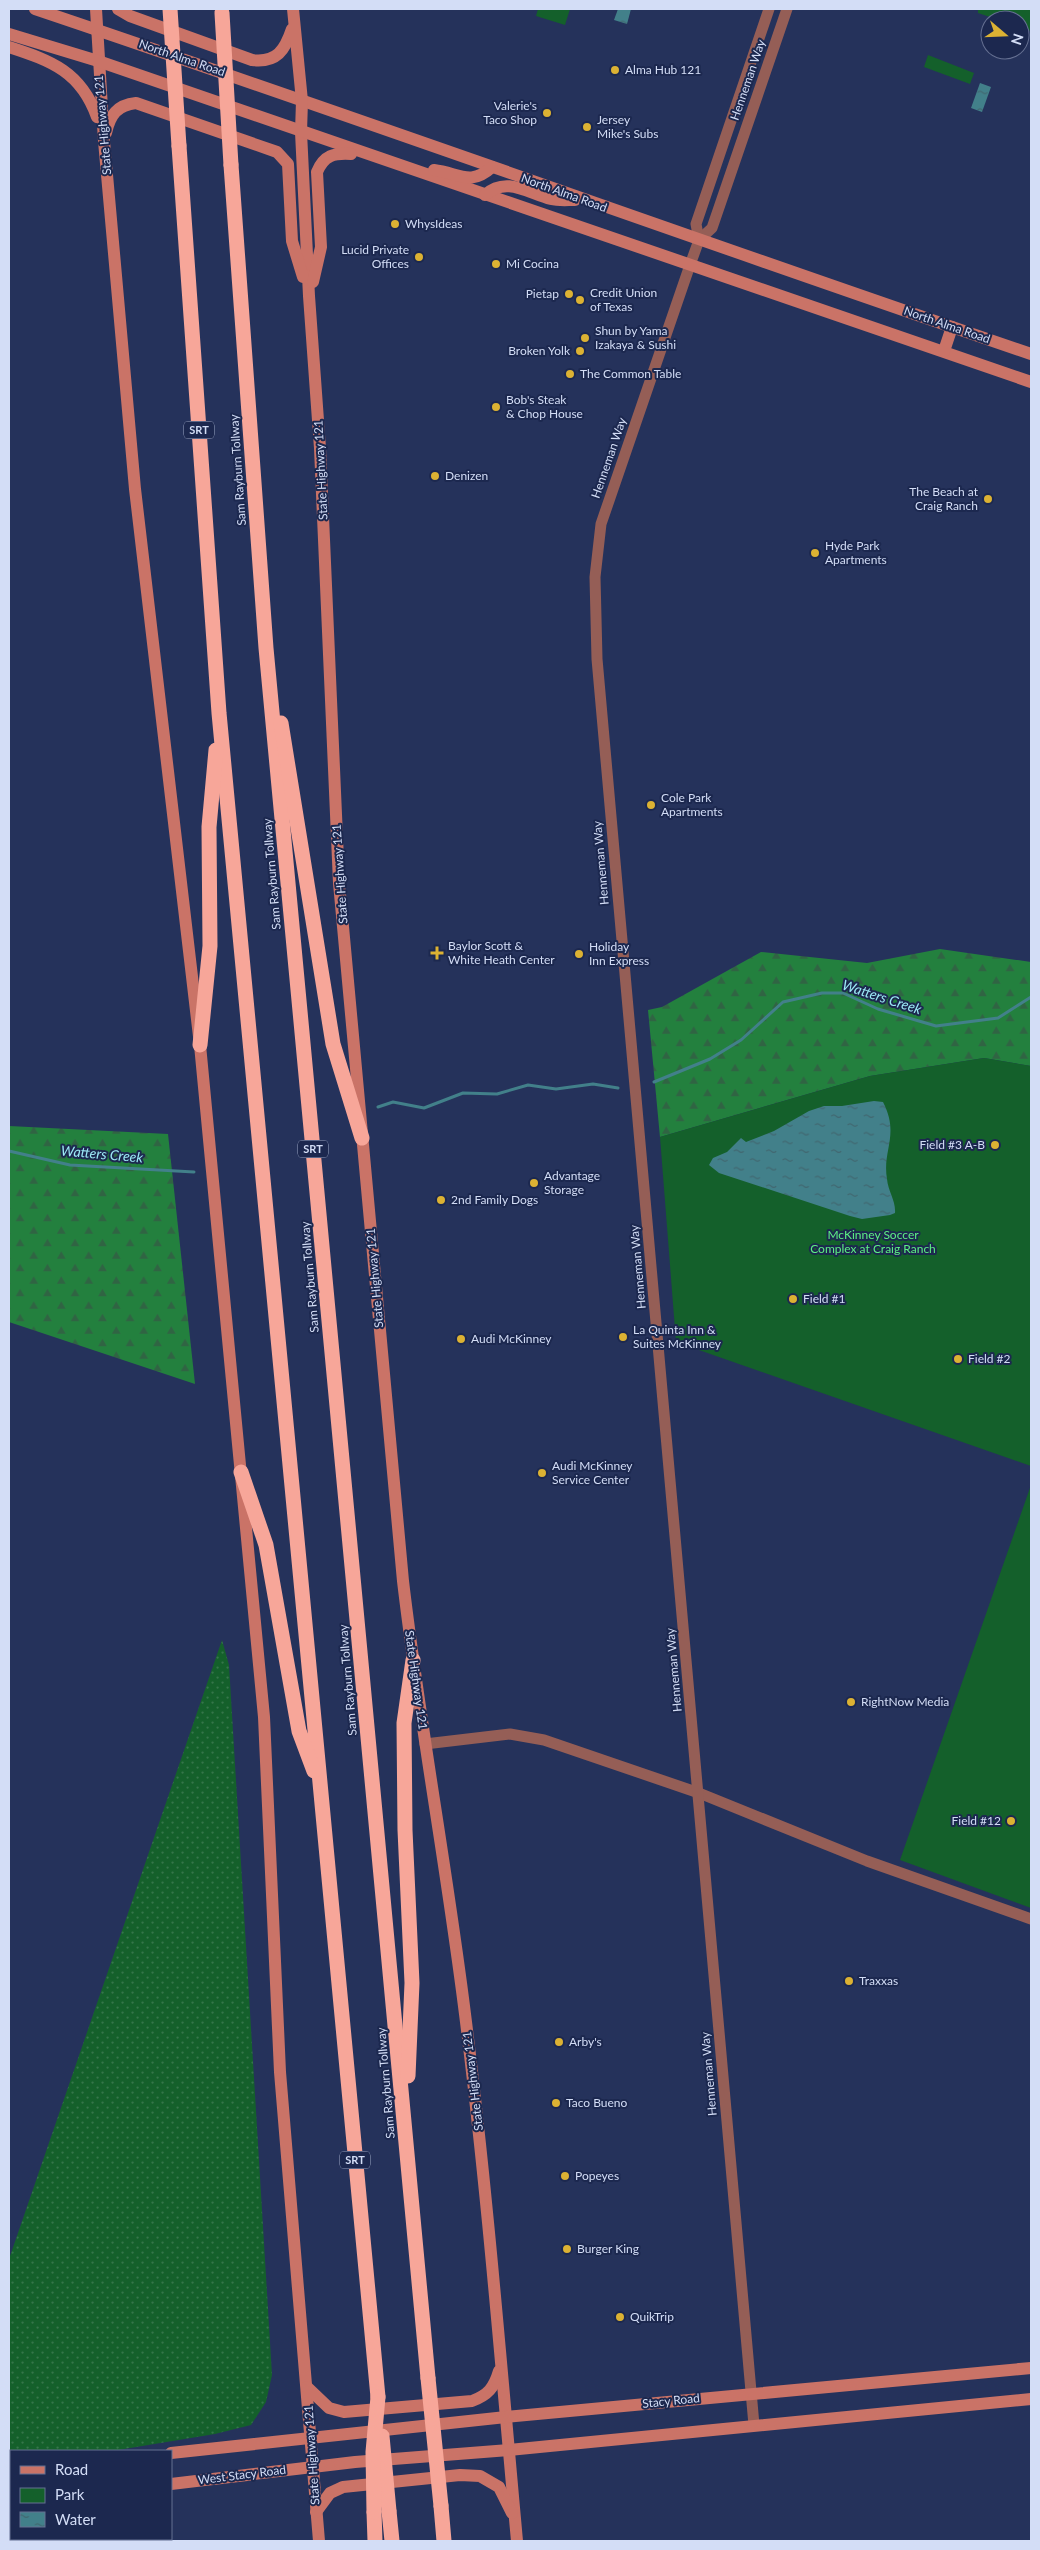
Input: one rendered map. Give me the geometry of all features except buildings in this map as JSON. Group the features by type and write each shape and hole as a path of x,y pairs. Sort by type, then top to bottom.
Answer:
{"highway":[{"name":"SRT","path":"170,9 219,713 378,2391 381,2512 392,2541"},
{"name":"Sam Rayburn Tollway","path":"221,11 266,648 444,2541"},
{"path":"266,648 287,751 333,1044 362,1138"},
{"path":"200,1045 210,946 209,827 219,713"},
{"path":"241,1472 266,1545 299,1730 321,1793"},
{"path":"406,2132 412,1983 404,1723 413,1660"},
{"path":"375,2541 381,2512"}],"main road":[{"name":"North Alma Road","path":"35,9 1031,354"},
{"name":"State Highway 121","path":"96,9 104,141 135,489 200,1045 264,1717 280,2072 319,2541"},
{"path":"118,9 130,16 252,60 263,61 278,56 287,45 294,23"},
{"name":"State Highway 121","path":"294,9 302,101 301,132 309,296 320,448 339,883 413,1660 465,2016 502,2364 517,2541"},
{"name":"North Alma Road","path":"9,34 98,61 1031,382"},
{"path":"9,47 53,64 74,78 91,101 104,141"},
{"path":"104,141 108,120 124,106 136,103 278,152 288,164 292,242 309,296"},
{"path":"309,296 321,247 317,172 321,162 336,153 371,156"},
{"path":"423,174 429,170 437,170 472,178 486,173 492,167"},
{"path":"485,195 498,186 512,186 553,200 586,200"},
{"path":"944,351 952,327"},
{"path":"307,2387 329,2408 344,2412 472,2401 485,2396 495,2385 502,2364"},
{"name":"Stacy Road","path":"310,2439 506,2418 1031,2368"},
{"path":"312,2467 509,2450 1031,2399"},
{"path":"172,2453 310,2439"},
{"name":"West Stacy Road","path":"172,2484 312,2467"},
{"path":"316,2512 330,2493 343,2487 460,2475 480,2476 499,2487 515,2519"}],"street":[{"name":"Henneman Way","path":"699,240 696,224 769,9"},
{"name":"Henneman Way","path":"754,2425 597,659 595,577 601,524 699,240 712,228 787,9"},
{"path":"425,1744 510,1734 544,1740 699,1793 867,1861 1031,1919"}],"green space":[{"path":"538,9 570,9 565,25 536,16"},
{"path":"978,9 1031,9 1031,31 1030,10 980,10 980,14 978,13"},
{"path":"928,55 974,73 970,84 924,67"},
{"path":"940,949 1031,962 1031,1066 984,1058 870,1076 660,1137 648,1010 662,1007 761,952 867,963"},
{"name":"McKinney Soccer Complex at Craig Ranch","path":"984,1058 1031,1066 1031,1466 676,1342 660,1137 870,1076"},
{"path":"9,1126 168,1134 195,1384 9,1322"},
{"path":"1031,1485 1031,1908 900,1860"},
{"path":"222,1640 229,1665 272,2375 266,2402 251,2425 215,2434 118,2450 10,2450 9,2468 9,2259"}],"water":[{"path":"618,9 631,9 627,24 614,20"},
{"path":"980,83 991,87 982,112 971,108"},
{"path":"874,1101 883,1102 890,1124 886,1169 895,1213 890,1215 862,1219 850,1216 719,1173 709,1165 713,1158 727,1152 741,1138 746,1142 774,1131 809,1111 824,1106 842,1106"}],"waterway":[{"name":"Watters Creek","path":"654,1082 710,1059 741,1040 783,1002 822,993 843,993 878,1009 936,1026 998,1018 1031,997"},
{"name":"Watters Creek","path":"378,1107 393,1102 424,1108 463,1093 497,1094 528,1085 556,1089 593,1084 618,1088"},
{"name":"Watters Creek","path":"9,1151 70,1165 194,1172"}],"place":[{"name":"Alma Hub 121","path":"615,70"},
{"name":"Valerie's Taco Shop","path":"547,113"},
{"name":"Jersey Mike's Subs","path":"587,127"},
{"name":"WhysIdeas","path":"395,224"},
{"name":"Lucid Private Offices","path":"419,257"},
{"name":"Mi Cocina","path":"496,264"},
{"name":"Pietap","path":"569,294"},
{"name":"Credit Union of Texas","path":"580,300"},
{"name":"Shun by Yama Izakaya & Sushi","path":"585,338"},
{"name":"Broken Yolk","path":"580,351"},
{"name":"The Common Table","path":"570,374"},
{"name":"Bob's Steak & Chop House","path":"496,407"},
{"name":"Denizen","path":"435,476"},
{"name":"The Beach at Craig Ranch","path":"988,499"},
{"name":"Hyde Park Apartments","path":"815,553"},
{"name":"Cole Park Apartments","path":"651,805"},
{"name":"Baylor Scott & White Heath Center","path":"437,953"},
{"name":"Holiday Inn Express","path":"579,954"},
{"name":"Field #3 A-B","path":"995,1145"},
{"name":"Advantage Storage","path":"534,1183"},
{"name":"2nd Family Dogs","path":"441,1200"},
{"name":"Field #1","path":"793,1299"},
{"name":"La Quinta Inn & Suites McKinney","path":"623,1337"},
{"name":"Audi McKinney","path":"461,1339"},
{"name":"Field #2","path":"958,1359"},
{"name":"Audi McKinney Service Center","path":"542,1473"},
{"name":"RightNow Media","path":"851,1702"},
{"name":"Field #12","path":"1011,1821"},
{"name":"Traxxas","path":"849,1981"},
{"name":"Arby's","path":"559,2042"},
{"name":"Taco Bueno","path":"556,2103"},
{"name":"Popeyes","path":"565,2176"},
{"name":"Burger King","path":"567,2249"},
{"name":"QuikTrip","path":"620,2317"}]}
